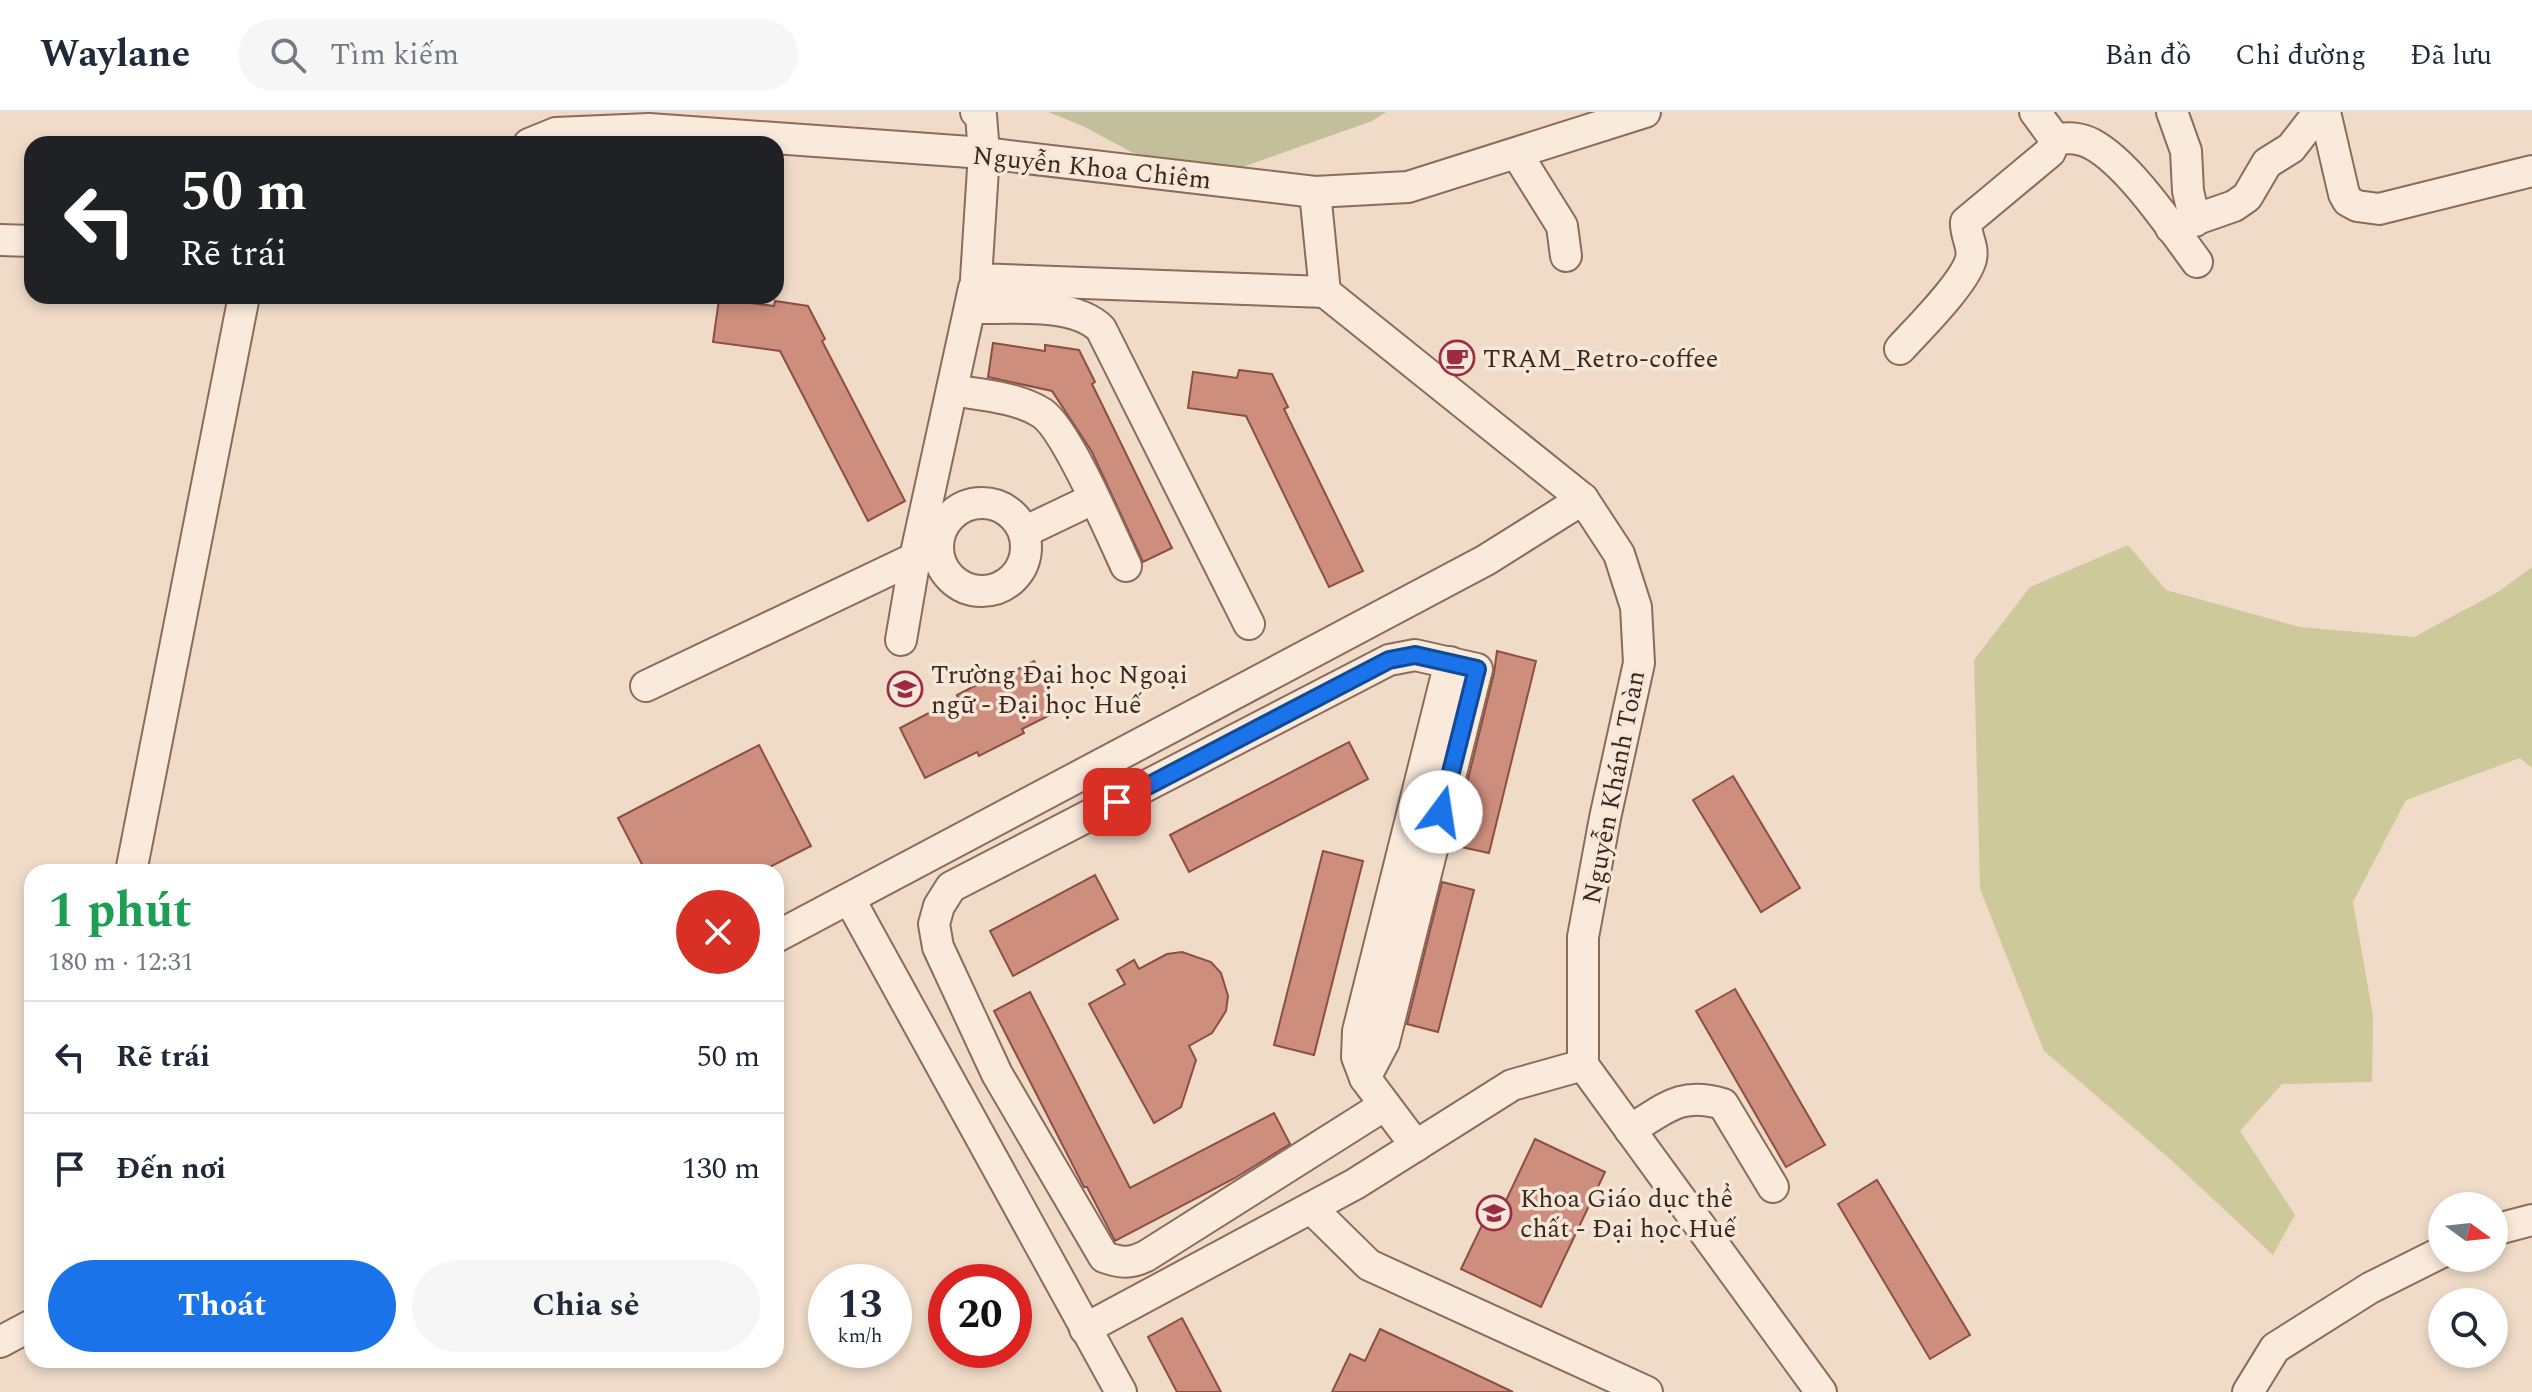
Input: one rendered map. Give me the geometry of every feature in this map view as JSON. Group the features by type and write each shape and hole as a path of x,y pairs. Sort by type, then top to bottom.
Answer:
{"street":[{"path":"901,640 926,557 952,390 973,293 984,153 981,115 976,112"},
{"name":"Nguyễn Khoa Chiêm","path":"784,139 984,153 1315,192 1408,187 1645,112"},
{"path":"2035,112 2055,139"},
{"path":"2172,112 2186,151 2188,191 2183,224"},
{"path":"2183,224 2234,206 2247,197 2267,163 2291,148 2322,112"},
{"path":"2322,112 2344,194 2348,201 2357,206 2379,209 2532,171"},
{"name":"Nguyễn Khoa Chiêm","path":"549,136 556,133 649,129 747,136"},
{"path":"2055,139 2074,138 2095,145 2183,224 2197,262"},
{"path":"1900,349 1970,263 1972,251 1966,222 2050,152 2055,139"},
{"path":"1517,154 1562,226 1566,256"},
{"path":"973,293 1325,292 1315,192"},
{"path":"0,240 24,241"},
{"name":"Nguyễn Khánh Toàn","path":"1325,292 1583,499 1619,554 1636,607 1639,663 1583,937 1583,1065"},
{"path":"973,293 1092,319 1101,329 1249,624"},
{"path":"133,864 242,304"},
{"path":"952,390 1001,399 1040,412 1052,422 1126,566"},
{"path":"1024,532 1093,499"},
{"path":"784,933 1486,560 1583,499"},
{"path":"646,686 926,557 945,521 958,509 974,503 991,503 1007,510 1024,532 1026,553 1018,573 1005,585 989,592 972,591 956,584 926,557"},
{"path":"1385,1105 1146,1256 1133,1263 1120,1263 1104,1257 997,1074 938,947 934,924 939,906 951,887 1389,660 1415,655 1450,662 1358,1031 1357,1057 1365,1078 1416,1146"},
{"path":"850,900 1121,1392"},
{"path":"1085,1329 1355,1184 1512,1085 1583,1065 1821,1392"},
{"path":"1630,1130 1688,1098 1723,1104 1773,1187"},
{"path":"1311,1208 1369,1265 1647,1392"},
{"path":"2508,1226 2532,1220"},
{"path":"2248,1392 2275,1348 2370,1288 2428,1259"},
{"path":"0,1342 24,1329"}],"shaded area":[{"path":"1048,112 1386,112 1372,121 1237,169 1195,169 1131,152 1083,126"},
{"path":"2128,545 2166,590 2300,627 2414,637 2498,592 2532,567 2532,768 2520,758 2406,800 2353,902 2373,1016 2372,1082 2282,1084 2240,1131 2295,1215 2273,1255 2170,1159 2044,1051 1980,889 1974,660 2030,587"}],"building":[{"path":"784,302 808,306 825,339 822,341 905,501 868,521 780,351 713,342 718,304 774,306"},
{"path":"993,343 1045,351 1045,345 1079,350 1095,382 1092,384 1172,548 1143,562 1092,452 1052,391 988,377"},
{"path":"1239,370 1272,374 1288,407 1284,409 1363,571 1329,587 1246,416 1188,408 1193,372 1237,378"},
{"path":"1497,651 1536,661 1489,853 1452,845"},
{"path":"1034,661 1058,711 979,756 977,752 925,778 900,728 992,677 994,681"},
{"path":"1349,742 1368,779 1189,872 1170,835"},
{"path":"759,745 811,846 776,864 642,864 618,818"},
{"path":"1733,776 1800,888 1761,912 1693,800"},
{"path":"1323,851 1363,861 1314,1055 1274,1045"},
{"path":"1095,875 1118,919 1013,976 990,931"},
{"path":"1442,882 1474,890 1438,1032 1407,1024"},
{"path":"1182,952 1211,962 1221,973 1228,996 1226,1011 1212,1033 1189,1046 1196,1060 1181,1107 1154,1123 1089,1004 1125,984 1117,970 1134,960 1139,969 1167,954"},
{"path":"1735,989 1825,1145 1786,1167 1696,1011"},
{"path":"1030,992 1130,1188 1274,1113 1290,1144 1235,1178 1115,1241 994,1011"},
{"path":"1535,1139 1605,1172 1541,1307 1461,1269 1482,1225 1492,1230"},
{"path":"1877,1180 1970,1335 1930,1359 1838,1204"},
{"path":"1182,1318 1221,1392 1177,1392 1148,1337"},
{"path":"1380,1329 1513,1392 1332,1392 1350,1354 1365,1361"}],"place":[{"name":"TRẠM_Retro-coffee","path":"1457,358"},
{"name":"Trường Đại học Ngoại ngữ - Đại học Huế","path":"905,689"},
{"name":"Khoa Giáo dục thể chất - Đại học Huế","path":"1494,1213"}],"route":[{"path":"1117,802 1389,660 1415,655 1477,669 1441,812"}]}
